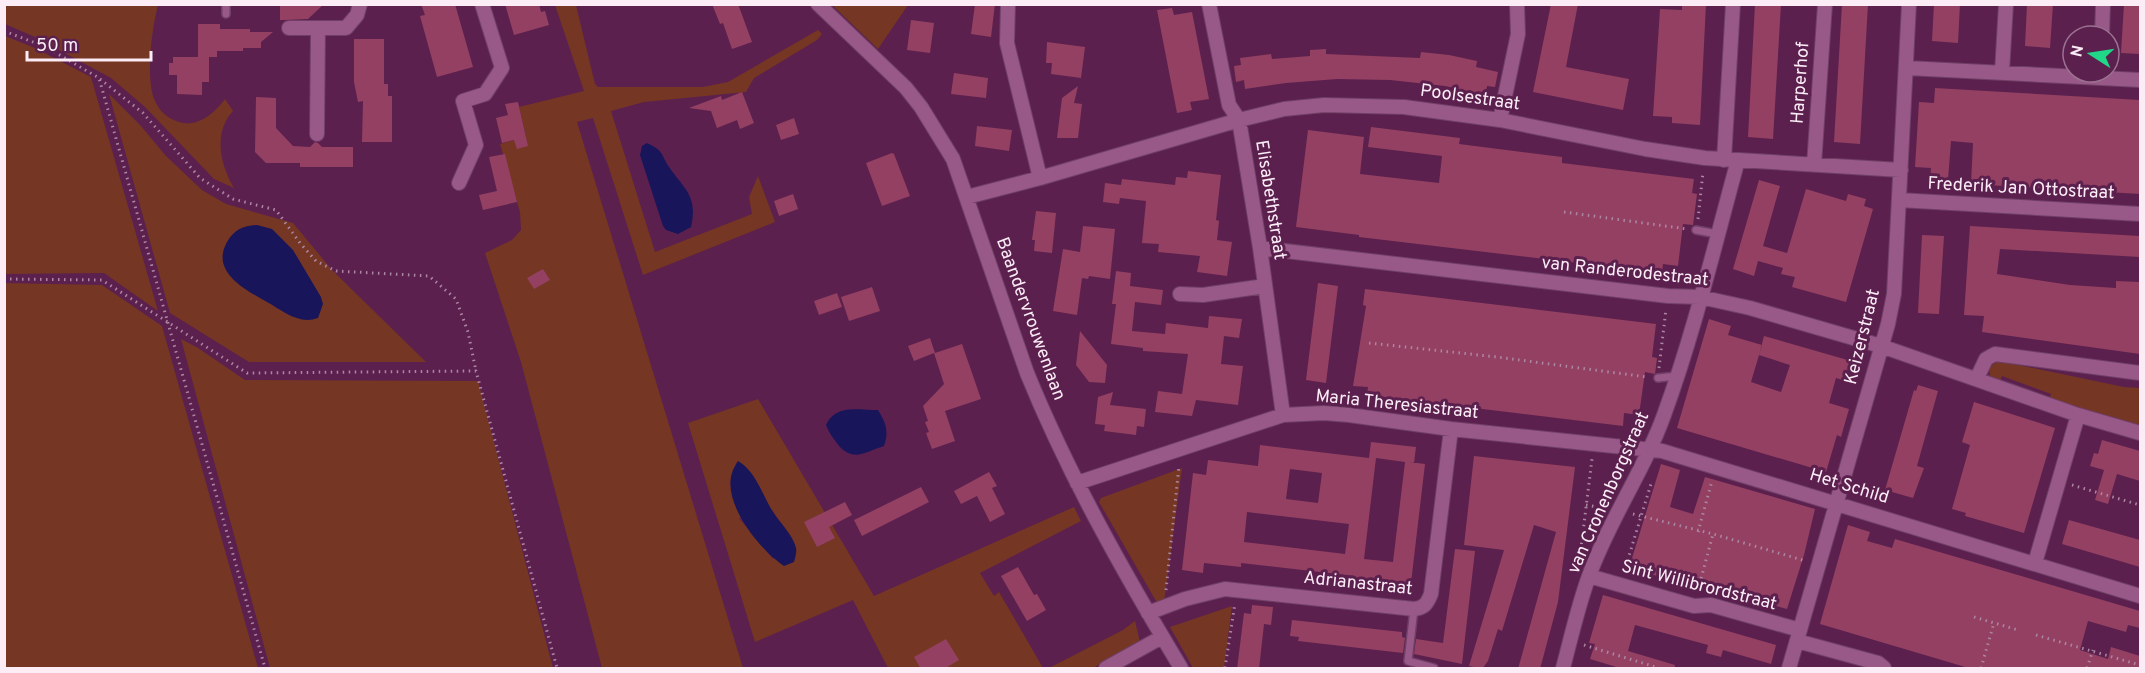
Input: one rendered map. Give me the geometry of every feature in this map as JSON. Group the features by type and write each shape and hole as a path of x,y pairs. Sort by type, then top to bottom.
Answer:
{"street":[{"path":"289,28 346,28 357,15 360,4"},
{"path":"459,183 476,145 463,101 484,94 502,68 482,4"},
{"name":"Baandervrouwenlaan","path":"818,4 906,88 921,107 953,159 1028,373 1077,483 1181,669"},
{"path":"1008,4 1006,43 1040,178"},
{"name":"Elisabethstraat","path":"1209,4 1229,105 1239,120 1260,248 1282,415"},
{"path":"1500,120 1518,34 1517,4"},
{"path":"1731,160 1733,4"},
{"name":"Harperhof","path":"1814,165 1825,4"},
{"name":"Keizerstraat","path":"1790,669 1894,294 1910,4"},
{"path":"2002,72 2006,4"},
{"path":"2102,24 2103,4"},
{"path":"317,134 318,28"},
{"path":"1907,68 2061,74"},
{"path":"2121,78 2140,80"},
{"name":"Poolsestraat","path":"967,197 1284,109 1349,104 1404,107 1500,120 1645,149 1705,158 1901,170"},
{"name":"van Cronenborgstraat","path":"1563,669 1589,576 1651,449 1677,376 1717,234 1731,160"},
{"name":"Frederik Jan Ottostraat","path":"1899,200 2140,214"},
{"name":"van Randerodestraat","path":"1260,248 1668,296 1700,297 1750,308 1881,346 2078,415 2140,433"},
{"name":"Elisabethstraat","path":"1180,294 1203,295 1265,286"},
{"path":"1977,378 1986,359 1995,354 2140,373"},
{"name":"Maria Theresiastraat","path":"1077,483 1282,415 1349,415 1451,429 1651,449"},
{"path":"2035,563 2078,415"},
{"name":"Adrianastraat","path":"1148,613 1207,592 1225,589 1421,608 1427,604 1431,594 1451,429"},
{"name":"Het Schild","path":"1651,449 1837,502 2140,596"},
{"name":"Sint Willibrordstraat","path":"1589,576 1694,606 1711,605 1878,663 1884,669"},
{"path":"1106,669 1162,637"}],"lane":[{"path":"226,4 226,14"},
{"path":"1696,230 1717,234"},
{"path":"1658,378 1677,376"},
{"path":"1414,609 1408,661 1434,669"}],"path":[{"path":"4,31 46,47 99,78 143,113 200,178 233,199 276,210 316,261 344,273 429,276 456,299 468,332 476,371 557,669"},
{"path":"99,78 265,669"},
{"path":"1564,212 1696,230 1705,158"},
{"path":"4,279 102,280 247,373 476,371"},
{"path":"1369,343 1658,378 1668,296"},
{"path":"1579,559 1594,445"},
{"path":"1164,607 1180,449"},
{"path":"1698,532 1716,467"},
{"path":"2058,481 2140,505"},
{"path":"1621,584 1651,483"},
{"path":"1619,511 1713,534 1819,565"},
{"path":"1694,606 1713,534"},
{"path":"1225,669 1237,589"},
{"path":"1974,617 2018,630"},
{"path":"1981,669 1994,623"},
{"path":"2036,635 2140,665"},
{"path":"1571,641 1659,669"},
{"path":"2087,669 2093,651"}],"shaded area":[{"path":"5,4 158,5 150,67 150,80 155,101 170,118 178,122 189,123 207,117 225,99 233,111 223,129 222,159 234,188 214,179 145,107 111,78 35,37 5,24"},
{"path":"555,5 576,5 595,84 598,87 703,87 728,82 818,30 822,34 817,40 754,78 746,92 644,102 611,111 655,252 752,214 749,197 758,176 775,222 643,275 593,118 577,122 743,668 602,668 521,362 485,253 512,240 521,230 520,212 500,144 526,137 519,107 584,91"},
{"path":"832,5 908,5 878,49"},
{"path":"5,36 35,48 91,77 158,311 104,273 5,274"},
{"path":"109,94 141,126 166,156 202,190 226,204 293,223 332,270 426,362 249,362 170,313"},
{"path":"647,143 661,153 689,194 693,208 691,227 678,234 666,230 663,226 640,155 642,146"},
{"path":"257,225 272,229 293,250 321,297 323,304 318,318 304,320 285,313 241,286 227,271 223,262 223,253 227,242 240,229"},
{"path":"5,283 102,285 162,326 258,668 5,668"},
{"path":"181,339 245,380 478,381 553,668 270,668"},
{"path":"1999,361 2124,387 2140,388 2140,426 2049,400 2051,394 2002,376 1999,382 1990,376 1989,367"},
{"path":"758,399 874,596 1074,507 1081,521 980,573 994,596 999,592 1043,668 888,668 853,600 755,642 688,423","holes":["772,510 790,536 773,559 739,518"]},
{"path":"878,410 886,427 884,446 865,453 855,455 844,451 826,425 830,418 841,411"},
{"path":"738,461 750,471 773,512 792,538 796,550 794,562 784,566 775,559 755,538 738,512 730,485 732,471"},
{"path":"1182,468 1164,602 1156,601 1099,502 1101,498"},
{"path":"1232,606 1224,668 1193,668 1170,627"},
{"path":"1135,621 1140,642 1093,668 1049,668 1123,630"}],"building":[{"path":"280,4 324,4 308,19 280,20"},
{"path":"421,4 455,4 473,67 437,77 420,16 425,15"},
{"path":"505,4 539,4 541,12 545,11 549,25 514,35"},
{"path":"712,4 738,4 752,42 732,49 723,23 720,24"},
{"path":"975,4 995,4 991,37 971,34"},
{"path":"1551,4 1578,4 1566,67 1629,79 1623,110 1533,92"},
{"path":"1682,4 1706,4 1700,125 1672,123 1672,117 1653,116 1660,9 1682,10"},
{"path":"1755,4 1781,4 1773,139 1748,137"},
{"path":"1842,4 1868,4 1860,144 1834,142"},
{"path":"1934,4 1960,4 1958,43 1932,41"},
{"path":"2027,4 2053,4 2050,48 2025,46"},
{"path":"2124,4 2140,4 2140,54 2121,53"},
{"path":"1172,8 1174,15 1192,12 1209,99 1190,102 1192,110 1177,113 1157,10"},
{"path":"911,20 934,23 930,53 907,50"},
{"path":"198,24 220,24 220,29 273,32 261,42 261,48 217,51 217,57 209,57 209,82 202,82 202,95 177,94 177,75 169,75 169,63 173,63 173,57 198,57"},
{"path":"354,39 384,39 384,84 388,84 388,96 392,96 392,142 362,142 363,101 358,102 354,82"},
{"path":"1047,42 1085,47 1081,78 1051,74 1052,63 1046,63"},
{"path":"1326,49 1326,54 1420,58 1421,52 1449,55 1477,61 1476,67 1498,72 1495,87 1487,86 1486,95 1445,86 1390,80 1337,79 1245,89 1244,80 1236,82 1234,66 1241,65 1240,58 1271,54 1272,59 1310,56 1310,50"},
{"path":"954,73 988,78 986,98 951,94"},
{"path":"1078,86 1074,103 1082,104 1078,138 1057,138 1062,98"},
{"path":"1935,88 2140,100 2140,194 1971,184 1973,143 1951,141 1948,180 1946,183 1930,182 1931,168 1915,167 1919,102 1934,103"},
{"path":"742,92 754,123 740,129 737,120 717,128 711,111 689,108 721,96 722,100"},
{"path":"256,97 276,98 276,128 293,146 310,147 315,142 322,147 353,147 353,167 300,167 300,163 266,163 255,152"},
{"path":"518,102 528,146 517,149 514,140 502,143 496,118 508,115 505,104"},
{"path":"794,118 799,134 781,140 776,125"},
{"path":"977,126 1012,130 1009,151 975,146"},
{"path":"1371,127 1460,138 1459,144 1562,157 1562,163 1694,179 1692,193 1697,194 1693,225 1683,224 1678,266 1663,264 1662,273 1359,237 1359,235 1296,227 1308,130 1364,137 1360,174 1439,183 1442,156 1368,147"},
{"path":"892,153 910,196 882,206 866,163"},
{"path":"505,154 517,202 483,210 479,195 497,191 489,157"},
{"path":"1188,171 1221,175 1216,220 1219,221 1217,240 1232,242 1227,276 1197,272 1200,256 1158,252 1159,244 1142,243 1146,201 1120,198 1119,204 1103,202 1105,183 1121,185 1122,179 1175,185 1176,177 1187,178"},
{"path":"1759,180 1780,186 1763,246 1787,253 1806,189 1846,201 1848,194 1866,199 1864,206 1873,209 1846,302 1792,287 1795,277 1781,274 1783,268 1758,261 1754,276 1733,269"},
{"path":"793,194 798,209 779,216 774,201"},
{"path":"1036,211 1056,213 1052,253 1034,251 1035,240 1032,240"},
{"path":"1083,226 1115,229 1110,279 1089,276 1088,279 1082,278 1077,315 1053,311 1063,249 1080,252"},
{"path":"1970,226 2140,236 2140,257 2000,249 1997,274 2070,285 2116,288 2116,281 2140,282 2140,354 1982,332 1984,316 1964,315"},
{"path":"1922,235 1944,236 1939,314 1918,313"},
{"path":"543,269 550,280 534,289 527,278"},
{"path":"1116,271 1131,273 1130,286 1163,290 1161,305 1135,302 1132,331 1165,334 1166,323 1208,328 1209,316 1242,319 1239,338 1224,336 1221,364 1243,366 1238,405 1196,400 1192,416 1155,412 1158,391 1182,394 1188,354 1143,351 1143,348 1111,344 1116,304 1112,304"},
{"path":"1318,283 1338,286 1326,383 1306,380"},
{"path":"872,287 880,311 849,321 841,297"},
{"path":"1365,289 1656,324 1652,357 1657,358 1655,374 1645,372 1639,415 1624,413 1623,426 1367,395 1368,387 1353,386 1366,306 1363,305"},
{"path":"837,293 842,307 819,315 814,301"},
{"path":"1709,319 1731,326 1728,335 1762,345 1764,336 1858,363 1852,383 1836,378 1829,403 1849,409 1841,437 1837,435 1826,472 1677,428","holes":["1759,355 1790,365 1781,392 1751,382"]},
{"path":"1080,331 1107,365 1105,383 1089,382 1076,365"},
{"path":"930,338 935,353 962,344 981,399 945,411 955,441 932,449 926,433 929,432 925,422 928,421 923,406 944,384 934,353 914,361 908,346"},
{"path":"1918,385 1938,391 1917,466 1924,468 1913,498 1885,490 1914,390 1916,391"},
{"path":"1113,392 1110,405 1146,409 1144,427 1137,426 1136,435 1104,431 1105,425 1095,424 1098,397"},
{"path":"1974,402 2055,428 2024,533 1965,516 1966,513 1952,509 1970,445 1962,442"},
{"path":"2102,440 2140,451 2140,481 2117,474 2108,504 2095,500 2104,470 2090,466 2094,453 2098,454"},
{"path":"1371,442 1416,447 1414,463 1425,464 1411,583 1393,581 1393,588 1376,586 1355,583 1355,576 1241,563 1241,567 1204,563 1203,573 1182,570 1193,473 1206,475 1208,460 1258,466 1260,445 1369,458","holes":["1376,458 1405,462 1393,562 1364,559","1290,469 1322,473 1318,503 1286,499","1247,512 1349,524 1345,554 1244,542"]},
{"path":"1474,456 1575,467 1558,602 1540,669 1518,669 1556,532 1534,525 1502,631 1498,629 1488,661 1482,669 1469,666 1504,550 1464,545"},
{"path":"1661,464 1680,470 1670,507 1693,514 1705,477 1815,509 1804,555 1787,609 1694,582 1693,586 1629,568"},
{"path":"989,472 997,486 992,488 1005,514 990,522 977,496 961,504 954,491"},
{"path":"921,487 929,502 862,536 854,520"},
{"path":"845,502 852,515 829,527 835,538 817,547 804,522"},
{"path":"2069,520 2140,540 2140,567 2062,544"},
{"path":"1848,525 1870,532 1867,541 1892,548 1895,539 2140,611 2140,628 2128,625 2126,632 2088,621 2080,650 2108,659 2111,647 2140,656 2140,669 1972,669 1820,624"},
{"path":"1455,549 1475,551 1462,664 1414,654 1416,639 1443,643"},
{"path":"1018,567 1034,595 1037,594 1046,610 1027,621 1001,576"},
{"path":"1603,595 1776,645 1771,664 1723,650 1721,657 1706,653 1708,645 1635,625 1628,651 1675,665 1674,669 1623,669 1590,659 1595,644 1589,643"},
{"path":"1252,605 1273,607 1271,625 1264,624 1259,669 1237,669 1244,613 1251,614"},
{"path":"1292,620 1402,632 1402,637 1405,638 1403,653 1298,641 1299,637 1290,636"},
{"path":"946,639 959,660 944,669 921,669 914,657"}]}
